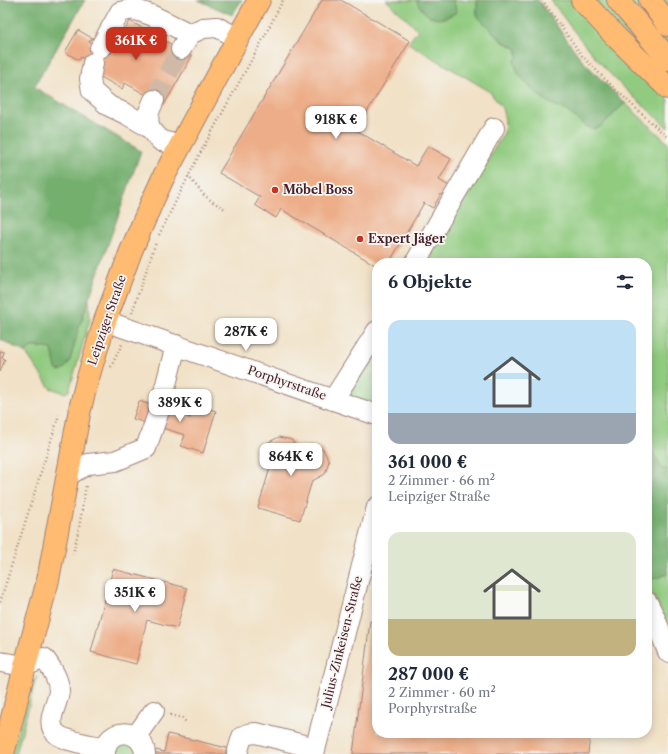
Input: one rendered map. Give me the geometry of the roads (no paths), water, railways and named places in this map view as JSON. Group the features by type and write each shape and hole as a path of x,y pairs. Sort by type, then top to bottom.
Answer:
{"main road":[{"name":"Leipziger Straße","path":"3,754 24,666 48,580 86,381 105,321 131,251 152,202 189,151 238,38 259,0"},
{"path":"582,0 616,37 668,88"},
{"path":"618,0 668,59"},
{"path":"650,0 668,25"}],"street":[{"path":"189,151 161,141 149,126 109,106 92,91 90,79 97,56 120,12 134,9 151,15 186,41 203,28 217,27 238,38"},
{"path":"149,126 148,114 154,100"},
{"path":"418,258 494,128"},
{"name":"Porphyrstraße","path":"105,321 372,413"},
{"path":"333,400 372,339"},
{"path":"68,475 88,464 115,461 146,448 160,408 176,345"},
{"name":"Julius-Zinkeisen-Straße","path":"314,751 372,527"},
{"path":"652,612 668,652"},
{"path":"0,662 24,666 44,658 56,677 59,691 52,715 52,728 57,734 66,739 105,751 111,738 123,733 130,734 136,736 141,741 144,746 145,754"},
{"path":"136,736 154,711"},
{"path":"237,754 242,737 256,732 314,751"}],"tunnel":[{"path":"154,100 181,49"}],"place":[{"name":"Möbel Boss","path":"275,190"},
{"name":"Expert Jäger","path":"360,239"}]}
